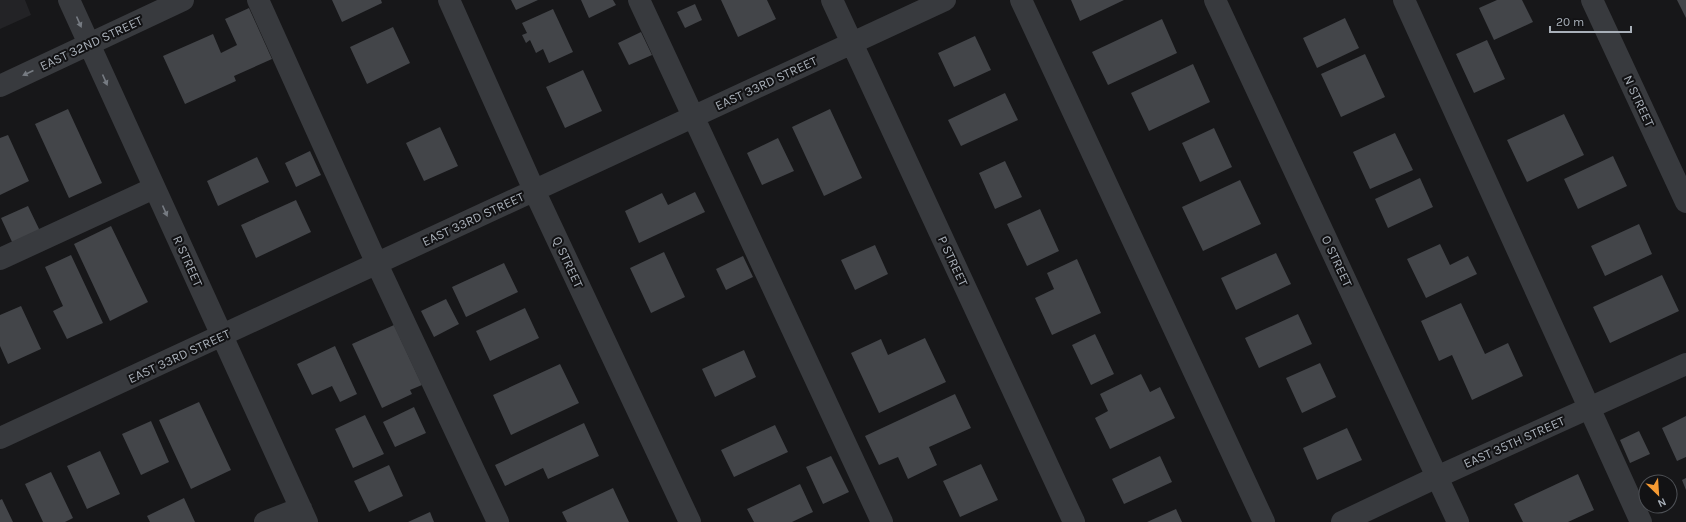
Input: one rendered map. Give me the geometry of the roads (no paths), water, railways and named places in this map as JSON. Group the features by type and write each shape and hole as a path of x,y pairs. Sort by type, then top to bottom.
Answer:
{"street":[{"name":"R STREET","path":"69,0 221,336 304,515"},
{"name":"EAST 32ND STREET","path":"0,86 183,0"},
{"path":"258,0 377,264 498,522"},
{"name":"Q STREET","path":"449,0 534,190 690,522"},
{"path":"639,0 692,117 882,522"},
{"name":"P STREET","path":"832,0 1074,522"},
{"name":"EAST 33RD STREET","path":"0,438 945,0"},
{"path":"1021,0 1264,522"},
{"name":"O STREET","path":"1215,0 1458,522"},
{"path":"1404,0 1588,409 1641,522"},
{"name":"N STREET","path":"1592,0 1686,202"},
{"path":"0,259 154,188"},
{"name":"EAST 35TH STREET","path":"1342,522 1437,477 1686,364"},
{"path":"265,522 304,515"}]}
